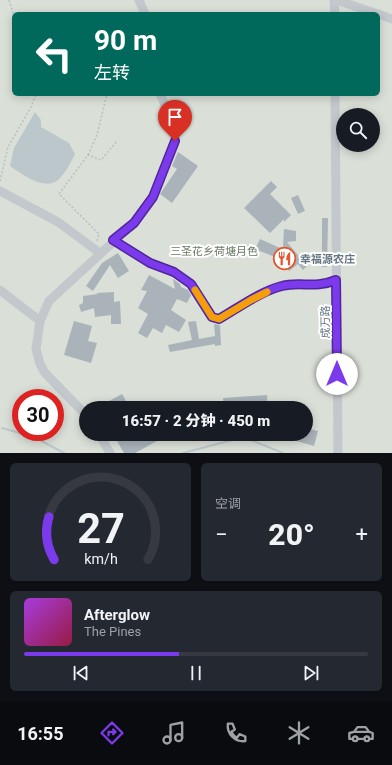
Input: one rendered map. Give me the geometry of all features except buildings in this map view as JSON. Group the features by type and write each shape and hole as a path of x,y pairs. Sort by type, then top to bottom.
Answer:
{"street":[{"path":"139,0 144,12"},
{"path":"334,12 336,0 372,12"},
{"path":"380,15 392,19"},
{"path":"79,408 45,373 40,364 36,348 40,321 49,301 113,240 134,223 153,197 175,141 175,127 161,96"},
{"name":"成万路","path":"335,96 338,453"},
{"path":"0,191 58,222 100,253"},
{"path":"113,240 150,263 174,272 191,284 212,317 219,319 251,300 282,285 324,285 336,280"},
{"path":"0,290 40,321"},
{"path":"104,441 110,453"}],"path":[{"path":"9,0 13,12"},
{"path":"0,181 8,147 31,107 35,96"},
{"path":"99,234 59,194 88,155 97,134 106,96"},
{"path":"88,155 101,160 117,141"}],"green space":[{"name":"三圣花乡荷塘月色","path":"0,0 392,0 392,453 0,453"}],"shaded area":[{"path":"35,112 41,120 41,127 69,143 75,154 63,175 52,183 40,183 10,166 14,148"}],"waterway":[{"path":"2,428 34,437 64,453"},
{"path":"183,453 240,438 251,440 283,453"}],"slow traffic":[{"path":"195,290 212,317 219,319 267,292"}],"place":[{"name":"幸福源农庄","path":"284,259"}],"route":[{"path":"175,141 164,165 153,197 134,223 113,240 150,263 174,272 191,284 212,317 219,319 251,300 282,285 324,285 336,280 337,374"}]}
